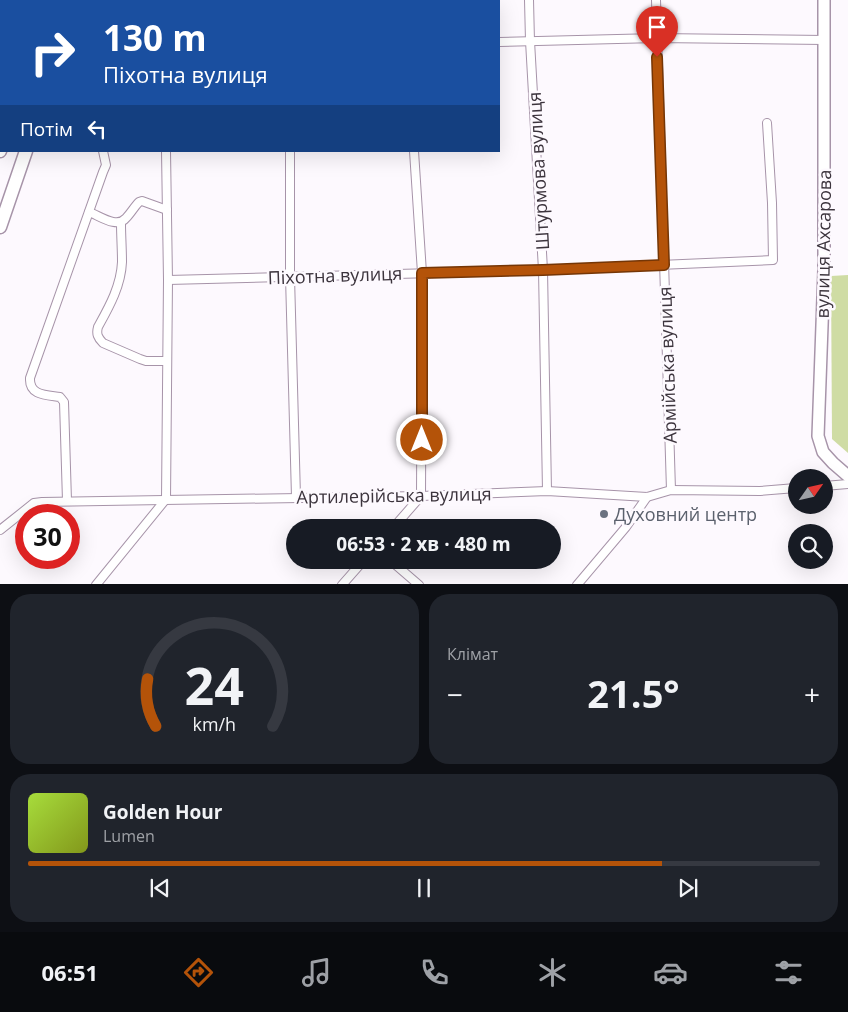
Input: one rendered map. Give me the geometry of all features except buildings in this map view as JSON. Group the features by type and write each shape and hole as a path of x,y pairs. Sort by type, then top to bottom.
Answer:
{"main road":[{"path":"0,227 26,152"}],"street":[{"name":"Штурмова вулиця","path":"529,0 543,270 547,492"},
{"name":"Армійська вулиця","path":"656,0 671,490"},
{"name":"вулиця Ахсарова","path":"824,0 824,270 818,436 823,452 848,476"},
{"path":"500,42 657,38 825,40"},
{"name":"Піхотна вулиця","path":"168,280 543,270 772,260 772,203 767,124"},
{"path":"67,501 64,402 60,397 34,391 30,378 106,165 103,152"},
{"path":"96,584 166,499 168,280 166,152"},
{"path":"290,152 290,277 296,498"},
{"path":"401,519 422,496 422,273 414,152"},
{"path":"167,210 142,201 121,223 122,262 120,278 116,292 96,334 103,343 140,359 146,361 167,361"},
{"path":"89,212 116,223 121,223"},
{"path":"833,485 848,484"},
{"name":"Артилерійська вулиця","path":"0,530 34,504 42,502 422,496 547,492 647,497 671,490 760,491 788,489"},
{"path":"577,584 626,527 647,497"},
{"path":"342,584 356,569"},
{"path":"401,569 419,584"}],"green space":[{"path":"848,275 848,453 832,439 831,276"}],"place":[{"name":"Духовний центр","path":"604,514"}],"route":[{"path":"422,440 422,273 664,265 657,57"}]}
